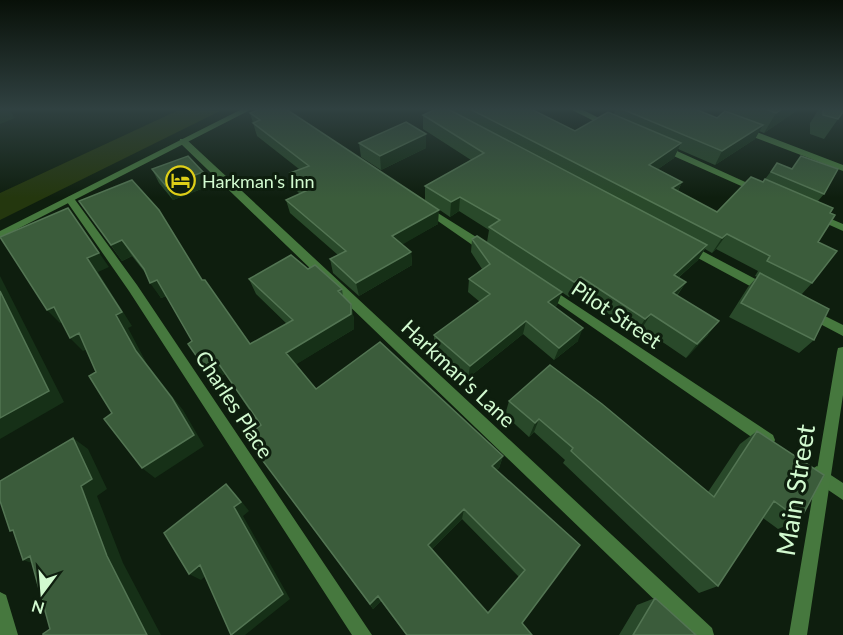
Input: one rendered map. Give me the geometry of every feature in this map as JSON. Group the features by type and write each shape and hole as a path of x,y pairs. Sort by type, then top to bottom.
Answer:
{"street":[{"path":"0,235 188,139"},
{"path":"766,139 843,168"},
{"name":"Harkman's Lane","path":"183,141 705,635"},
{"path":"650,142 768,195"},
{"name":"Charles Place","path":"70,199 133,288 363,635"},
{"path":"418,203 497,257"},
{"path":"811,214 843,228"},
{"path":"678,242 771,292"},
{"name":"Pilot Street","path":"537,283 774,444"},
{"path":"802,309 843,331"},
{"name":"Main Street","path":"798,635 843,352"},
{"path":"803,464 843,492"},
{"path":"0,601 9,635"}],"shaded area":[{"path":"117,139 164,139 0,220 0,193"}],"building":[{"path":"273,139 331,139 439,210 392,236 411,252 356,283 330,259 346,251 286,200 308,190 290,173 309,166"},
{"path":"369,139 416,139 380,156 359,143"},
{"path":"461,139 504,139 707,245 674,275 686,282 673,293 719,321 697,344 651,314 645,319 581,277 574,282 489,227 500,220 460,197 451,202 425,186 484,153"},
{"path":"528,139 671,139 681,143 649,165 682,182 672,188 717,212 751,177 763,182 765,179 833,208 830,213 835,215 818,242 837,251 812,283 767,261 770,256 727,234 722,238"},
{"path":"693,139 742,139 722,151"},
{"path":"188,156 203,172 166,186 152,169"},
{"path":"801,156 838,169 824,194 771,172 777,163 792,169"},
{"path":"132,180 159,210 202,280 205,280 250,344 293,320 249,279 291,255 308,269 315,265 342,289 338,291 351,304 351,314 286,353 316,389 380,342 503,456 492,466 580,545 522,623 532,635 407,635 378,596 370,604 245,437 261,425 216,360 204,367 188,344 192,341 157,280 150,283 144,269 122,240 111,245 79,201","holes":["464,509 525,570 488,613 428,545"]},
{"path":"68,208 99,253 87,258 122,312 116,315 136,351 172,398 194,435 142,468 104,419 112,413 89,376 96,372 79,333 70,338 54,307 47,310 0,237"},
{"path":"477,236 562,292 548,302 583,328 559,348 526,321 470,366 434,335 490,294 469,279 490,264 472,239"},
{"path":"760,273 829,309 814,340 741,303"},
{"path":"0,291 49,391 0,418"},
{"path":"550,365 602,404 714,497 757,431 824,475 800,520 774,501 718,586 571,451 573,448 539,419 535,423 509,401"},
{"path":"73,438 92,479 81,486 107,556 147,635 43,635 50,629 30,556 23,560 13,530 10,531 0,501 0,481"},
{"path":"226,484 241,502 234,507 283,594 231,635 200,565 189,574 164,533"},
{"path":"655,598 696,635 633,635"}],"place":[{"name":"Harkman's Inn","path":"181,181"}]}
